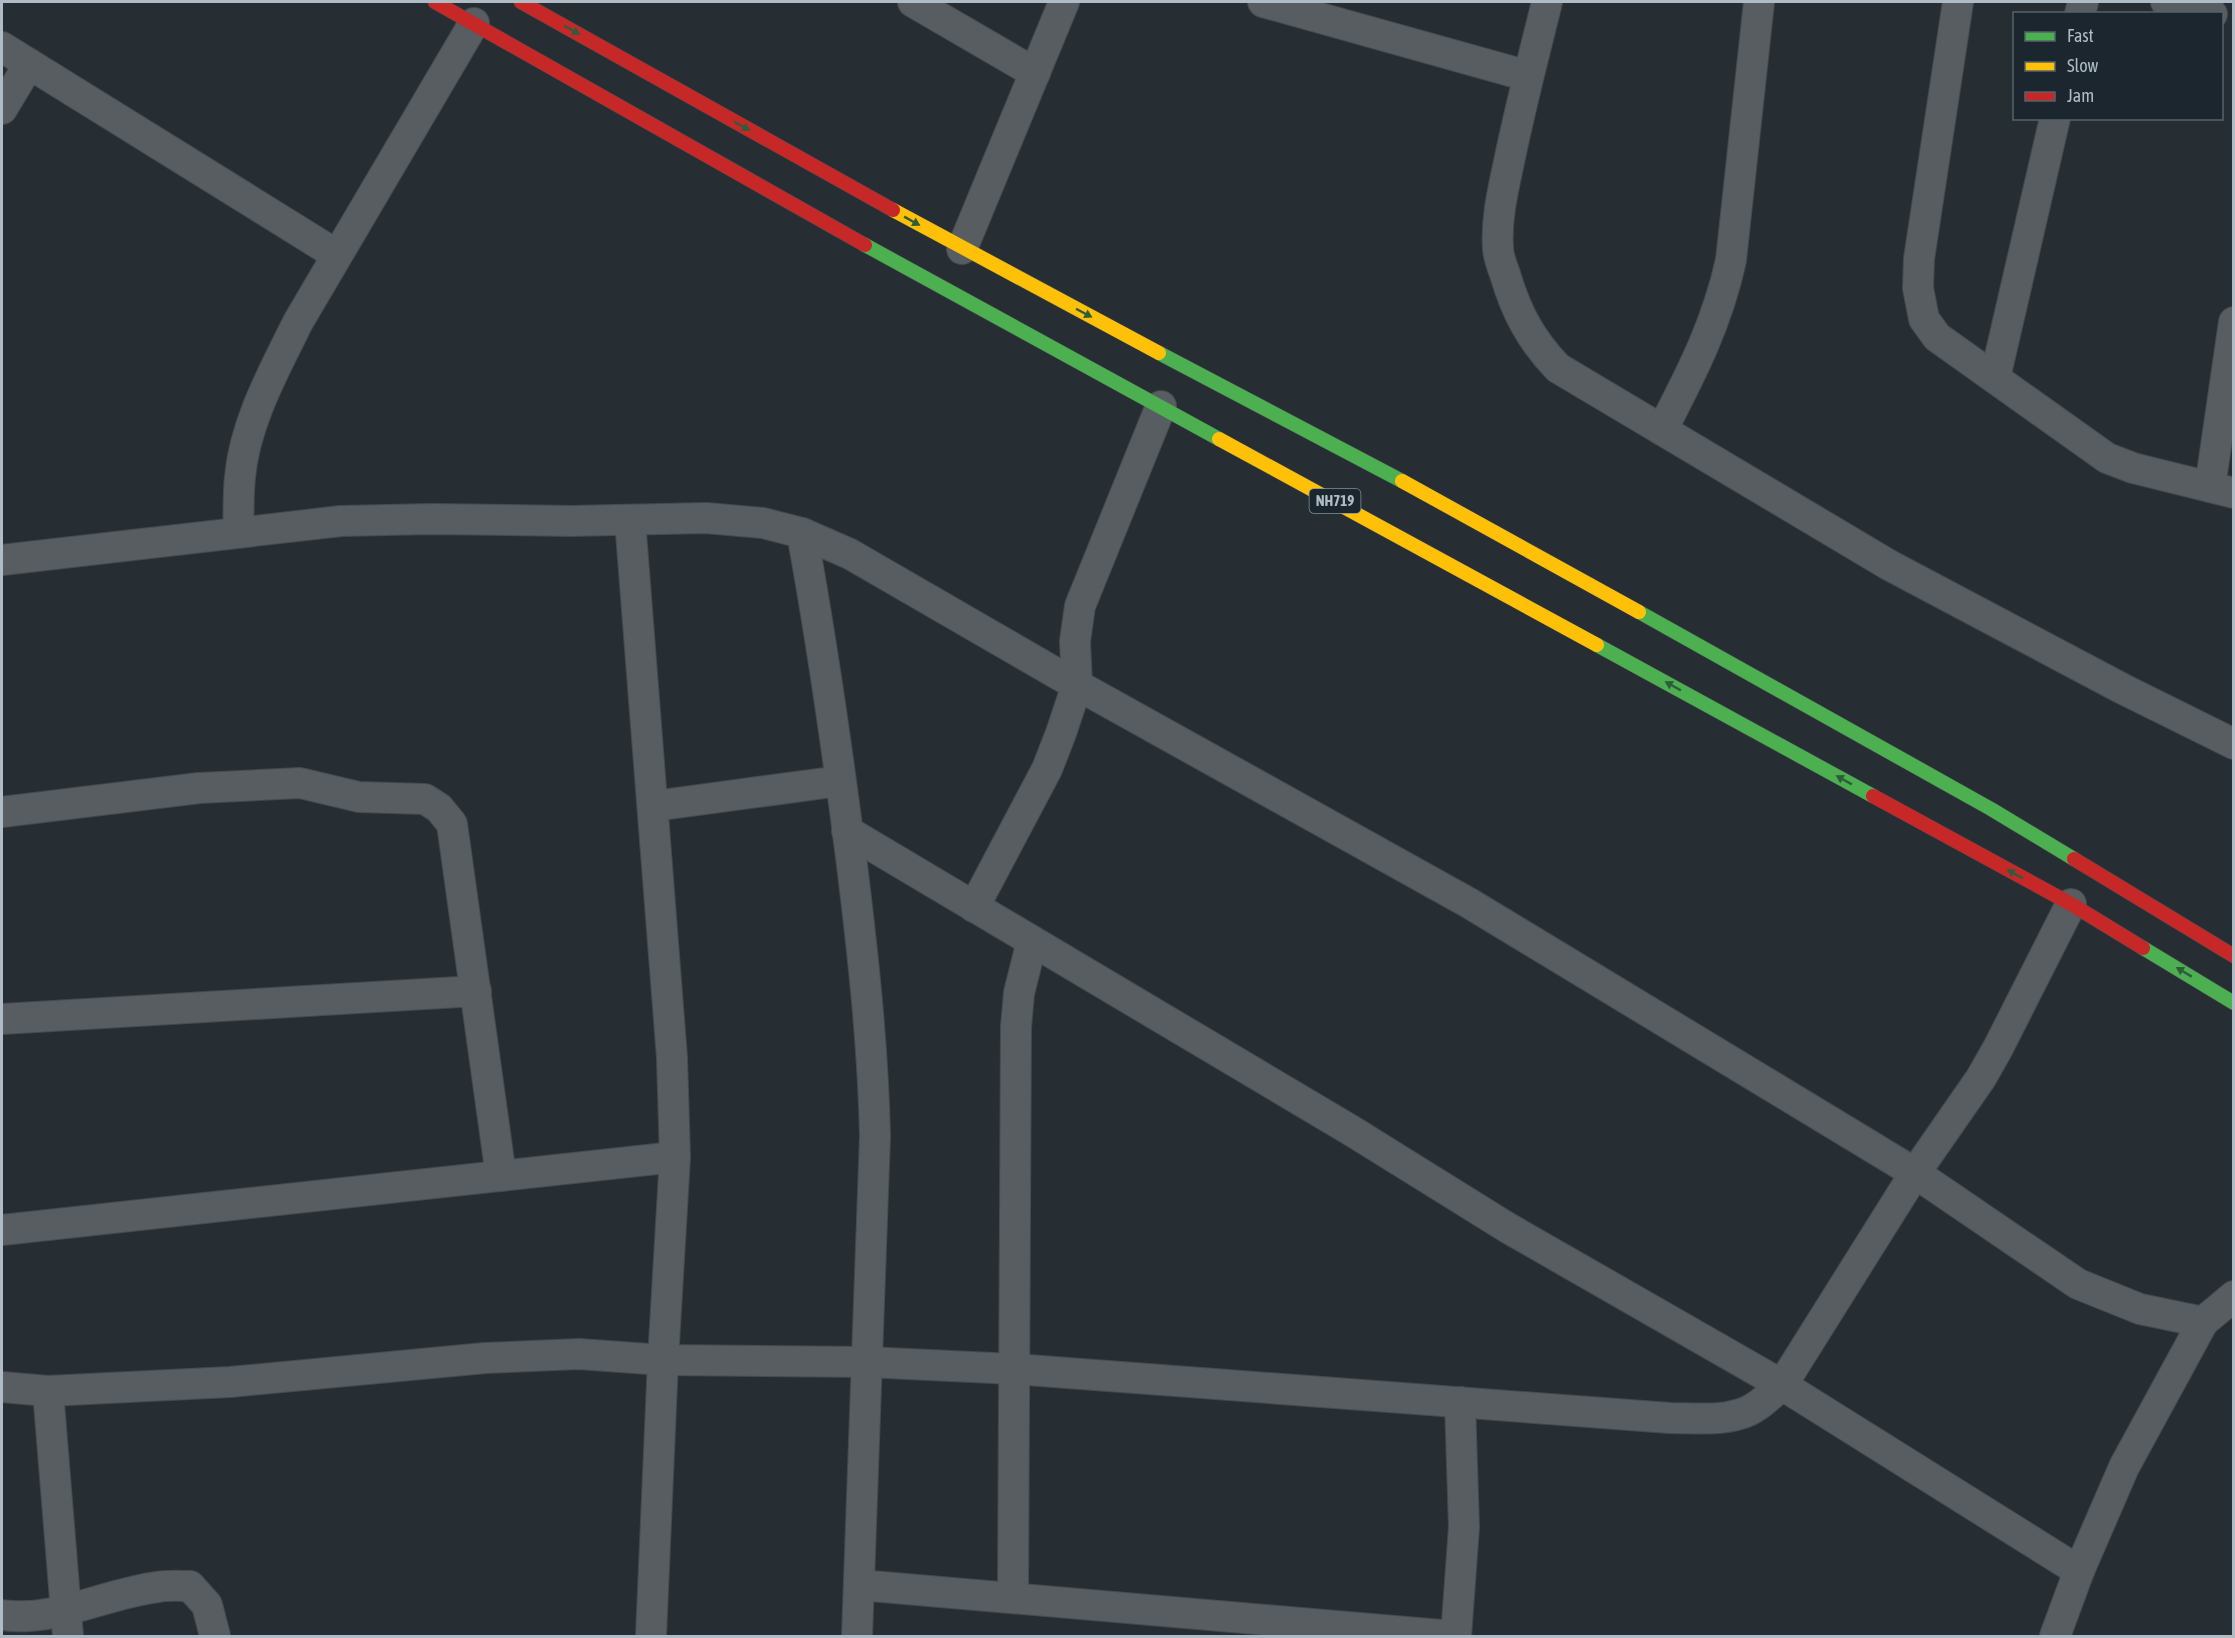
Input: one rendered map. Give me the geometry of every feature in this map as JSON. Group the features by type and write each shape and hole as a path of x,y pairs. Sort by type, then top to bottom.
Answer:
{"highway":[{"name":"NH719","path":"435,2 935,284 2071,904 2234,1003"},
{"path":"532,4 962,249 1444,503 1991,809 2234,956"}],"street":[{"path":"913,2 1035,73"},
{"path":"962,249 1064,2"},
{"path":"1263,2 1528,76"},
{"path":"1547,2 1519,113 1499,216 1498,250 1509,290 1538,347 1558,368 1810,520 1898,570 2123,689 2234,744"},
{"path":"1662,430 1700,355 1724,293 1731,260 1733,222 1759,2"},
{"path":"1958,2 1919,259 1918,288 1924,319 1937,337 2107,458 2133,468 2222,490 2234,322"},
{"path":"2166,2 2204,12"},
{"path":"238,532 240,475 249,435 259,406 298,322 474,23"},
{"path":"2,47 338,255"},
{"path":"2,109 29,64"},
{"path":"1995,378 2055,120"},
{"path":"974,907 1047,770 1077,685 1075,641 1080,606 1161,406"},
{"path":"2,560 341,521 706,518 763,523 802,533 850,554 1077,685 1469,903 1916,1173 2078,1284 2140,1309 2203,1322"},
{"path":"630,520 672,1058 675,1156 651,1636"},
{"path":"802,533 825,659 867,994 874,1075 874,1136 857,1636"},
{"path":"654,806 840,780"},
{"path":"2,812 199,788 300,783 359,797 425,799 439,808 452,824 501,1176"},
{"path":"847,831 1352,1131 1508,1228 1782,1385 2079,1571"},
{"path":"2,1387 48,1391 230,1382 375,1367 579,1354 663,1360 866,1362 1014,1369 1670,1418 1712,1418 1740,1414 1760,1404 1782,1385 1916,1173 1981,1078 2071,904"},
{"path":"1013,1598 1016,1027 1019,993 1032,941"},
{"path":"2,1019 476,991"},
{"path":"2,1230 675,1156"},
{"path":"2055,1636 2079,1571 2124,1467 2203,1322 2234,1296"},
{"path":"48,1391 67,1623"},
{"path":"859,1584 1454,1636 1464,1527 1460,1402"},
{"path":"2,1615 67,1623 157,1587 190,1586 207,1605 215,1636"}],"traffic: fast":[{"path":"865,245 1219,439"},
{"path":"1159,353 1402,481"},
{"path":"1639,612 1991,809 2074,859"},
{"path":"1597,645 1873,796"},
{"path":"2143,948 2234,1003"}],"traffic: slow":[{"path":"893,210 1159,353"},
{"path":"1219,439 1597,645"},
{"path":"1402,481 1639,612"}],"traffic: jam":[{"path":"435,2 865,245"},
{"path":"521,2 893,210"},
{"path":"1873,796 2071,904 2143,948"},
{"path":"2074,859 2234,956"}]}
